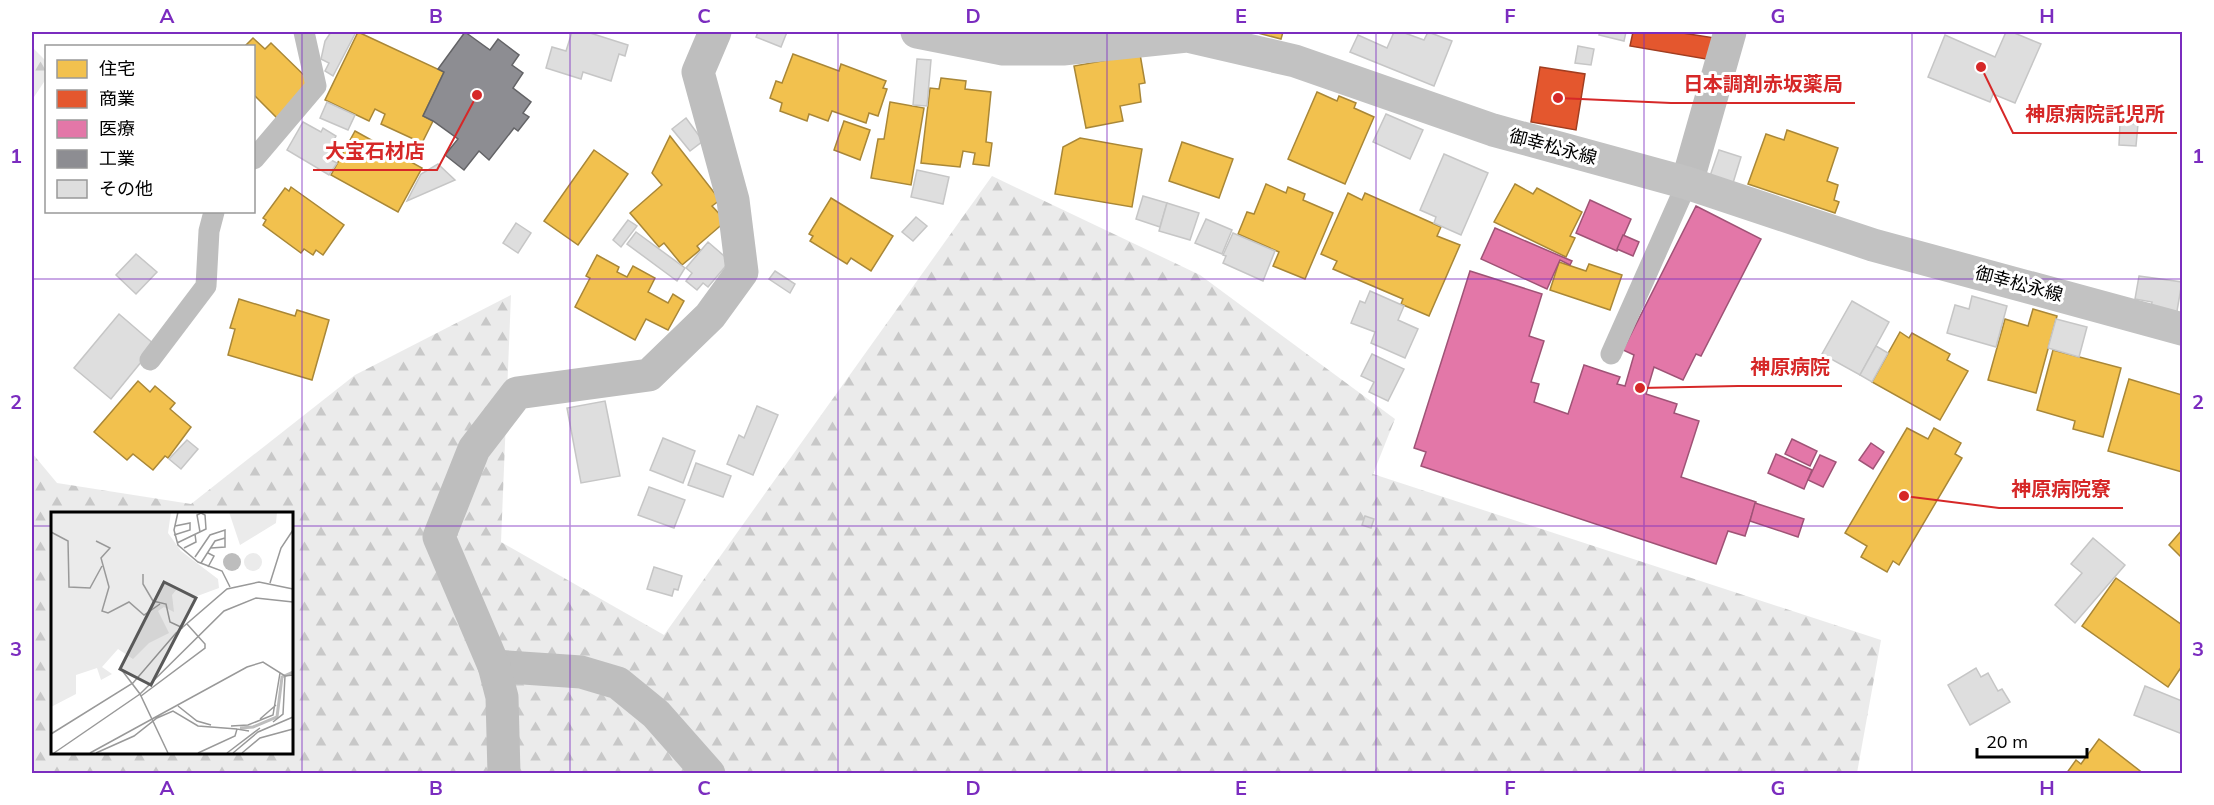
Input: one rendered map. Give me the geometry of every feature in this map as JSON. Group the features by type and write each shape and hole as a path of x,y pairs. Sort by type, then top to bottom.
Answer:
{"main road":[{"name":"御幸松永線","path":"917,32 1003,49 1063,50 1186,36 1295,61 1493,130 1687,183 1873,245 2182,329"}],"street":[{"path":"504,774 502,697 494,666 439,537 474,449 517,393 649,375 710,316 742,272 733,200 699,72 715,32"},
{"path":"1687,183 1730,32"},
{"path":"494,666 580,672 618,683 656,714 709,774"}],"lane":[{"path":"255,158 316,86 304,32"},
{"path":"1611,354 1687,183"},
{"path":"150,360 206,286 209,231 214,213"}],"green space":[{"path":"32,47 45,60 45,80 32,100"},
{"path":"992,176 1200,275 1395,419 1373,474 1881,640 1857,773 32,773 32,453 57,483 191,504 355,375 511,295 501,542 664,635"}],"building: 住宅":[{"path":"358,32 444,72 423,116 433,121 422,143 381,124 385,114 375,109 369,121 325,100"},
{"path":"1254,32 1283,32 1281,39"},
{"path":"253,38 265,49 271,43 309,80 281,122 255,96 255,45 246,45"},
{"path":"793,54 839,71 841,64 886,81 883,88 887,89 878,116 869,113 866,123 832,111 828,121 809,114 807,121 780,111 782,103 770,98 776,81 782,83"},
{"path":"1140,54 1145,83 1139,84 1141,102 1120,106 1123,121 1086,128 1074,66"},
{"path":"941,78 966,81 965,89 991,92 986,142 992,143 989,166 973,164 975,153 963,151 960,167 921,163 930,88 939,89"},
{"path":"1317,92 1337,101 1339,96 1356,103 1354,108 1374,117 1345,184 1288,159"},
{"path":"890,102 924,108 911,185 871,178 878,139 884,139"},
{"path":"844,121 870,130 860,160 834,150"},
{"path":"1787,130 1838,148 1827,181 1838,185 1834,200 1839,202 1835,213 1748,184 1766,134 1784,140"},
{"path":"355,131 422,168 398,212 331,175"},
{"path":"670,136 720,200 712,206 726,221 697,246 700,250 682,265 664,243 659,247 630,213 662,185 652,173"},
{"path":"1080,138 1142,149 1132,207 1055,194 1063,147"},
{"path":"1182,142 1233,159 1219,198 1169,181"},
{"path":"594,150 628,174 578,245 544,221"},
{"path":"1266,184 1286,193 1288,187 1305,194 1303,200 1333,213 1305,279 1273,266 1279,252 1238,234 1247,212 1254,214"},
{"path":"1515,184 1533,194 1537,188 1582,212 1570,236 1575,238 1566,257 1494,222"},
{"path":"291,187 344,225 323,255 316,250 313,255 304,249 301,253 263,225 266,220 263,218 285,188 289,191"},
{"path":"1348,193 1362,200 1365,193 1441,227 1437,236 1460,245 1429,316 1401,304 1403,299 1333,269 1337,261 1321,254"},
{"path":"831,198 893,236 871,271 851,258 847,264 810,241 813,236 809,234"},
{"path":"597,255 619,267 617,272 627,277 633,266 655,278 648,292 668,303 673,294 684,301 668,330 646,319 635,340 575,307 590,278 586,276"},
{"path":"1559,262 1586,271 1589,264 1622,275 1610,310 1550,290"},
{"path":"239,299 295,316 297,310 329,320 312,380 228,355 235,329 230,328"},
{"path":"2033,309 2057,316 2036,393 1988,380 2005,319 2028,326"},
{"path":"1900,332 1909,338 1912,333 1950,354 1947,360 1968,371 1940,420 1872,382"},
{"path":"2053,350 2121,368 2103,437 2073,429 2075,421 2037,410"},
{"path":"2129,379 2182,395 2182,472 2108,451"},
{"path":"138,381 150,392 155,386 175,403 170,409 191,427 168,458 165,456 153,470 133,454 127,460 94,432"},
{"path":"1907,428 1928,439 1934,428 1961,443 1955,454 1962,458 1899,565 1893,561 1887,572 1861,557 1867,546 1845,533"},
{"path":"2182,530 2182,558 2169,545"},
{"path":"2116,578 2182,625 2182,666 2168,687 2082,626"},
{"path":"2099,739 2144,774 2066,774 2076,760 2081,764"}],"building: 商業":[{"path":"1633,32 1676,32 1715,38 1706,59 1630,46"},
{"path":"1540,67 1585,74 1576,130 1531,122"}],"building: 医療":[{"path":"1590,200 1631,219 1617,251 1576,233"},
{"path":"1696,206 1761,239 1701,356 1696,354 1683,380 1654,367 1646,394 1677,404 1674,413 1699,421 1681,477 1756,502 1745,536 1728,531 1716,564 1421,466 1426,452 1414,448 1470,271 1542,294 1529,336 1544,341 1531,382 1539,384 1534,402 1568,414 1584,365 1620,377 1617,384 1625,386 1634,355 1623,350"},
{"path":"1495,228 1572,261 1570,265 1560,260 1547,289 1481,259"},
{"path":"1623,235 1639,242 1633,256 1617,249"},
{"path":"1792,439 1817,451 1810,466 1785,454"},
{"path":"1871,443 1884,452 1873,469 1859,460"},
{"path":"1776,454 1812,470 1804,489 1768,473"},
{"path":"1820,455 1836,462 1823,487 1808,480"},
{"path":"1755,503 1804,519 1798,537 1750,521"}],"building: 工業":[{"path":"465,32 490,50 498,39 519,55 512,65 523,73 513,88 531,102 523,113 529,117 518,131 514,128 489,160 479,151 464,170 445,155 458,139 423,116 444,72 438,69"}],"building: その他":[{"path":"331,32 356,32 333,76 325,71 329,63 321,59 325,41"},
{"path":"572,32 587,32 628,45 625,56 619,54 611,81 583,72 581,79 546,68 552,47 566,51"},
{"path":"758,32 787,32 781,47 756,37"},
{"path":"1394,32 1402,32 1424,40 1428,32 1452,41 1434,86 1350,52 1358,35 1387,48"},
{"path":"1600,32 1626,32 1624,41 1599,35"},
{"path":"2006,32 2012,32 2041,44 2015,103 1993,94 1990,102 1928,77 1945,35 1995,57"},
{"path":"1578,46 1594,49 1591,65 1575,63"},
{"path":"917,59 931,60 927,106 913,105"},
{"path":"327,102 355,115 348,130 320,118"},
{"path":"1386,114 1423,130 1410,159 1373,142"},
{"path":"686,118 703,141 690,151 672,129"},
{"path":"303,122 321,132 323,128 336,136 334,140 337,141 333,147 337,149 331,160 337,163 329,175 287,150"},
{"path":"2120,123 2138,124 2136,146 2119,145"},
{"path":"1719,150 1741,157 1733,183 1710,176"},
{"path":"1444,154 1488,173 1461,235 1434,223 1436,217 1420,210"},
{"path":"438,164 455,180 407,201 421,174"},
{"path":"917,170 949,177 943,204 911,197"},
{"path":"1143,196 1167,203 1160,227 1136,219"},
{"path":"1167,203 1199,213 1190,240 1159,231"},
{"path":"916,217 927,226 913,241 902,232"},
{"path":"1206,219 1232,230 1222,254 1195,243"},
{"path":"628,220 637,226 621,247 613,240"},
{"path":"516,223 531,233 518,253 503,243"},
{"path":"636,232 685,268 677,281 627,244"},
{"path":"1233,233 1275,251 1263,281 1223,263 1226,256 1223,255"},
{"path":"708,242 730,261 708,287 703,283 697,290 686,281 692,273 686,268"},
{"path":"136,254 157,272 136,294 116,275"},
{"path":"775,271 795,284 790,293 769,279"},
{"path":"2139,276 2182,282 2176,317 2150,312 2152,302 2135,299"},
{"path":"1370,291 1404,306 1398,320 1418,329 1405,358 1371,343 1375,332 1351,323 1360,301 1365,303"},
{"path":"1972,296 2007,306 1996,347 1947,333 1955,305 1969,309"},
{"path":"1852,301 1889,322 1860,375 1822,354"},
{"path":"119,314 155,345 111,399 74,368"},
{"path":"2056,319 2087,327 2079,357 2048,348"},
{"path":"1876,346 1888,353 1872,382 1860,375"},
{"path":"1372,354 1404,369 1388,401 1369,392 1374,382 1361,376"},
{"path":"605,401 620,476 581,483 567,408"},
{"path":"757,406 778,415 753,475 727,464 739,435 744,438"},
{"path":"663,438 695,451 683,483 650,470"},
{"path":"187,440 198,449 181,469 169,459"},
{"path":"696,463 731,476 723,497 688,485"},
{"path":"649,487 685,500 674,528 638,515"},
{"path":"1365,516 1374,519 1371,528 1362,525"},
{"path":"2093,538 2125,565 2075,623 2055,605 2082,573 2071,564"},
{"path":"654,567 682,576 678,590 674,589 672,596 647,589"},
{"path":"1976,668 1981,677 1988,673 1998,691 2002,689 2010,702 1970,725 1948,685"},
{"path":"2145,686 2182,701 2182,734 2134,715"}],"place":[{"name":"神原病院託児所","path":"1981,67"},
{"name":"大宝石材店","path":"477,95"},
{"name":"日本調剤赤坂薬局","path":"1558,98"},
{"name":"神原病院","path":"1640,388"},
{"name":"神原病院寮","path":"1904,496"}]}
